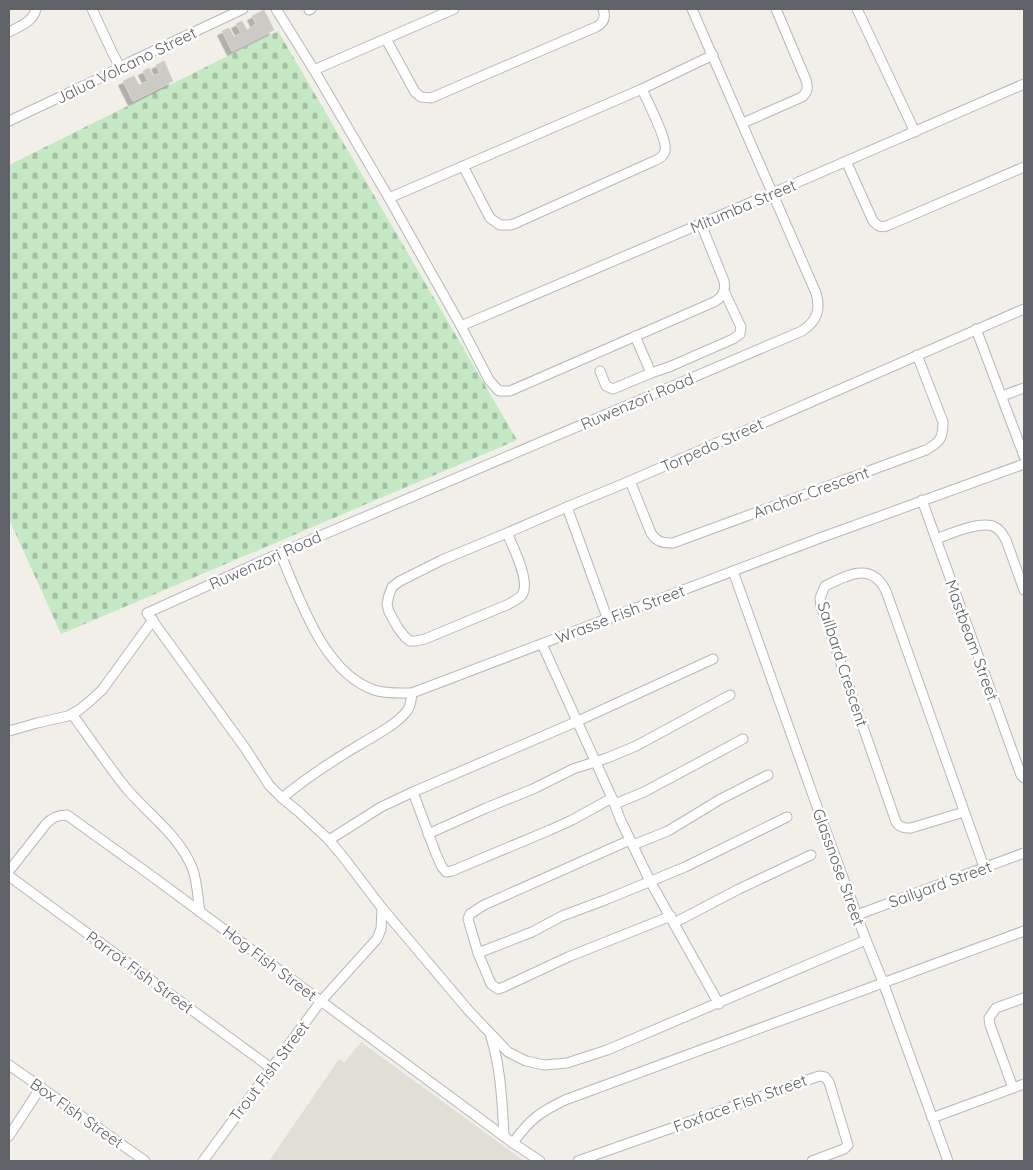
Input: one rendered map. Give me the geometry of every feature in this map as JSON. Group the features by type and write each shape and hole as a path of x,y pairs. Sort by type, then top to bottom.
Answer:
{"street":[{"path":"9,32 31,19 36,9"},
{"path":"92,9 120,67"},
{"name":"Jalua Volcano Street","path":"9,121 243,9"},
{"path":"276,9 389,198 489,380 499,391 510,390 714,302 720,298 724,291"},
{"path":"314,70 454,9"},
{"path":"386,39 416,92 421,97 431,98 596,28 604,18 603,9"},
{"name":"Ruwenzori Road","path":"150,617 280,553 807,328 817,315 818,299 692,9"},
{"path":"743,123 802,97 807,91 806,80 776,9"},
{"path":"857,9 914,132"},
{"path":"389,198 642,88 713,55"},
{"name":"Mitumba Street","path":"461,326 1024,84"},
{"path":"463,166 490,218 500,225 514,224 662,157 665,151 664,140 642,88"},
{"path":"846,161 873,221 879,226 884,227 1024,166"},
{"path":"600,372 606,386 613,389 668,367 740,334 742,327 724,291 724,281 701,224"},
{"name":"Torpedo Street","path":"507,533 524,576 525,584 520,598 425,639 410,641 405,637 398,628 387,604 392,587 400,581 442,560 630,481 1024,308"},
{"path":"976,329 1024,456"},
{"path":"636,336 651,373"},
{"name":"Anchor Crescent","path":"630,481 656,540 673,543 926,450 937,443 943,434 942,422 917,355"},
{"path":"1002,396 1024,388"},
{"name":"Wrasse Fish Street","path":"280,553 313,627 329,656 341,669 355,681 374,690 391,693 412,693 922,500 1024,464"},
{"name":"Mastbeam Street","path":"922,500 1024,778"},
{"path":"567,506 608,620"},
{"path":"936,539 974,526 987,524 995,527 1002,532 1006,540 1024,590"},
{"name":"Glassnose Street","path":"733,571 856,915 883,982 948,1161"},
{"name":"Sailbard Crescent","path":"964,812 911,828 898,826 821,606 820,598 825,586 854,574 867,573 875,576 882,583 984,867"},
{"path":"9,730 72,714 90,701 102,690 150,617 245,748 269,785 329,840 382,908 469,1011 508,1052 526,1061 544,1065 567,1063 607,1050 866,940"},
{"path":"542,644 621,821 650,881 719,1004"},
{"path":"329,840 381,807 578,721 713,659"},
{"path":"282,798 296,786 406,714 410,707 412,693"},
{"path":"428,834 533,789 573,769 636,746 730,694"},
{"path":"72,714 126,787 181,847 193,871 200,912"},
{"path":"413,792 442,867 444,871 449,872 550,830 613,801 644,792 743,739"},
{"path":"768,775 719,800 668,831 632,842 476,909 470,914 468,919 478,953 491,984 498,989 504,987 568,957 672,920 811,855"},
{"name":"Hog Fish Street","path":"9,871 52,818 59,815 67,815 540,1161"},
{"path":"478,953 532,932 562,916 686,867 787,817"},
{"name":"Sailyard Street","path":"856,915 1024,852"},
{"name":"Parrot Fish Street","path":"9,876 271,1068"},
{"name":"Trout Fish Street","path":"202,1161 322,1002 377,939 381,929 382,908"},
{"path":"513,1143 524,1128 536,1117 565,1100 1024,931"},
{"path":"1012,1088 989,1018 996,1008 1024,998"},
{"path":"490,1032 498,1067 504,1135"},
{"name":"Box Fish Street","path":"9,1065 145,1161"},
{"name":"Foxface Fish Street","path":"578,1161 819,1076 824,1077 829,1082 848,1145 844,1149 812,1161"},
{"path":"932,1118 1024,1084"},
{"path":"9,1136 41,1087"}],"shaded area":[{"path":"361,1042 524,1161 269,1161 339,1059 344,1063"}],"green space":[{"path":"278,31 517,440 61,634 9,519 9,165"}],"building":[{"path":"264,10 274,30 232,51 222,31 229,28 234,37 241,33 236,24 242,21 247,30 256,24 252,16"},
{"path":"164,61 173,81 133,101 123,81 134,76 139,85 148,81 143,71 149,68 153,76 160,73 156,65"}]}
